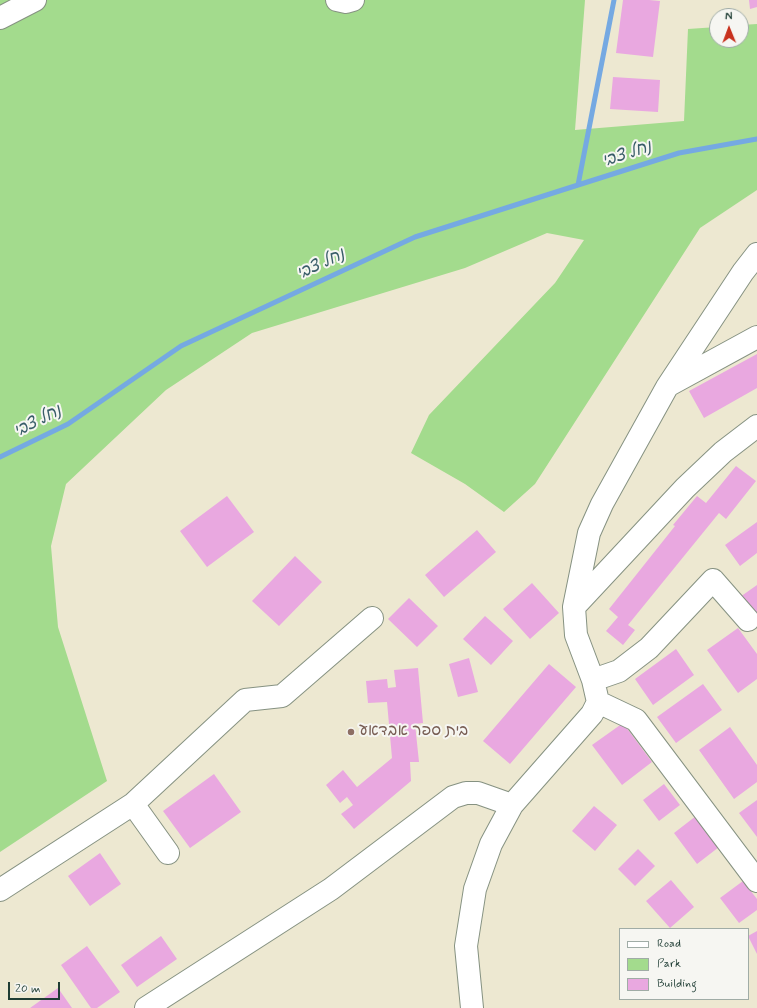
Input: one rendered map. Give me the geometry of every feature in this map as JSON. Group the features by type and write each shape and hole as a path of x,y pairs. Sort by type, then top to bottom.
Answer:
{"street":[{"path":"0,18 35,0"},
{"path":"337,0 346,2 353,0"},
{"path":"472,1008 466,946 475,889 492,844 512,805 592,714 598,702 593,680 576,635 574,607 589,533 602,504 666,387 743,272 757,254"},
{"path":"666,387 757,337"},
{"path":"574,607 685,488 723,452 757,426"},
{"path":"593,680 619,671 649,648 713,580 748,620"},
{"path":"0,890 133,804 245,700 282,696 372,618"},
{"path":"598,702 636,720 757,881"},
{"path":"146,1008 331,889 453,797 466,793 478,793 512,805"},
{"path":"133,804 168,853"}],"green space":[{"path":"0,0 585,0 575,130 684,121 688,29 709,28 709,48 749,48 749,24 757,24 757,190 700,228 535,484 504,512 465,484 411,453 429,415 555,283 584,240 547,233 465,268 252,333 166,390 66,484 51,546 58,627 107,781 0,852"}],"building":[{"path":"623,0 660,1 653,57 616,53"},
{"path":"749,0 757,0 757,7 750,9"},
{"path":"613,77 660,80 658,112 610,109"},
{"path":"757,354 757,388 704,418 689,391"},
{"path":"736,466 756,481 726,519 719,513 628,625 635,630 623,645 606,631 618,617 609,609 697,496 706,503"},
{"path":"227,496 254,532 207,567 180,531"},
{"path":"757,522 757,553 740,566 725,545"},
{"path":"477,530 496,552 444,597 425,575"},
{"path":"295,556 322,582 279,626 252,601"},
{"path":"532,583 559,613 530,639 503,609"},
{"path":"757,585 757,620 740,597"},
{"path":"409,598 438,626 417,647 388,619"},
{"path":"485,616 513,641 491,665 463,639"},
{"path":"738,628 757,654 757,679 738,693 707,650"},
{"path":"676,649 694,675 653,705 635,679"},
{"path":"469,658 478,692 458,697 449,664"},
{"path":"549,664 576,687 510,764 483,741"},
{"path":"418,668 423,723 415,724 419,762 410,762 411,781 354,829 341,814 353,805 347,797 340,803 326,785 343,770 357,787 392,758 387,702 368,703 366,681 387,679 388,688 396,687 394,670"},
{"path":"703,684 722,710 676,743 657,717"},
{"path":"623,723 652,762 622,785 592,745"},
{"path":"730,727 757,765 757,782 734,799 699,750"},
{"path":"214,774 241,812 190,848 163,811"},
{"path":"664,784 680,805 659,821 643,800"},
{"path":"757,800 757,837 739,813"},
{"path":"594,806 617,825 595,851 572,831"},
{"path":"696,816 719,847 697,864 674,833"},
{"path":"638,849 655,866 635,886 618,869"},
{"path":"100,853 121,884 90,906 68,876"},
{"path":"671,880 694,907 670,928 646,901"},
{"path":"743,881 757,899 757,910 739,923 720,898"},
{"path":"757,931 757,954 749,938 749,935"},
{"path":"161,936 177,959 137,987 121,965"},
{"path":"87,946 120,992 97,1008 91,1008 61,965"},
{"path":"58,988 72,1008 30,1008"}],"waterway":[{"path":"578,185 614,0"},
{"name":"נחל צבי","path":"0,457 68,424 181,346 415,237 679,153 757,139"}],"place":[{"name":"בית ספר אבדאע","path":"351,732"}]}
